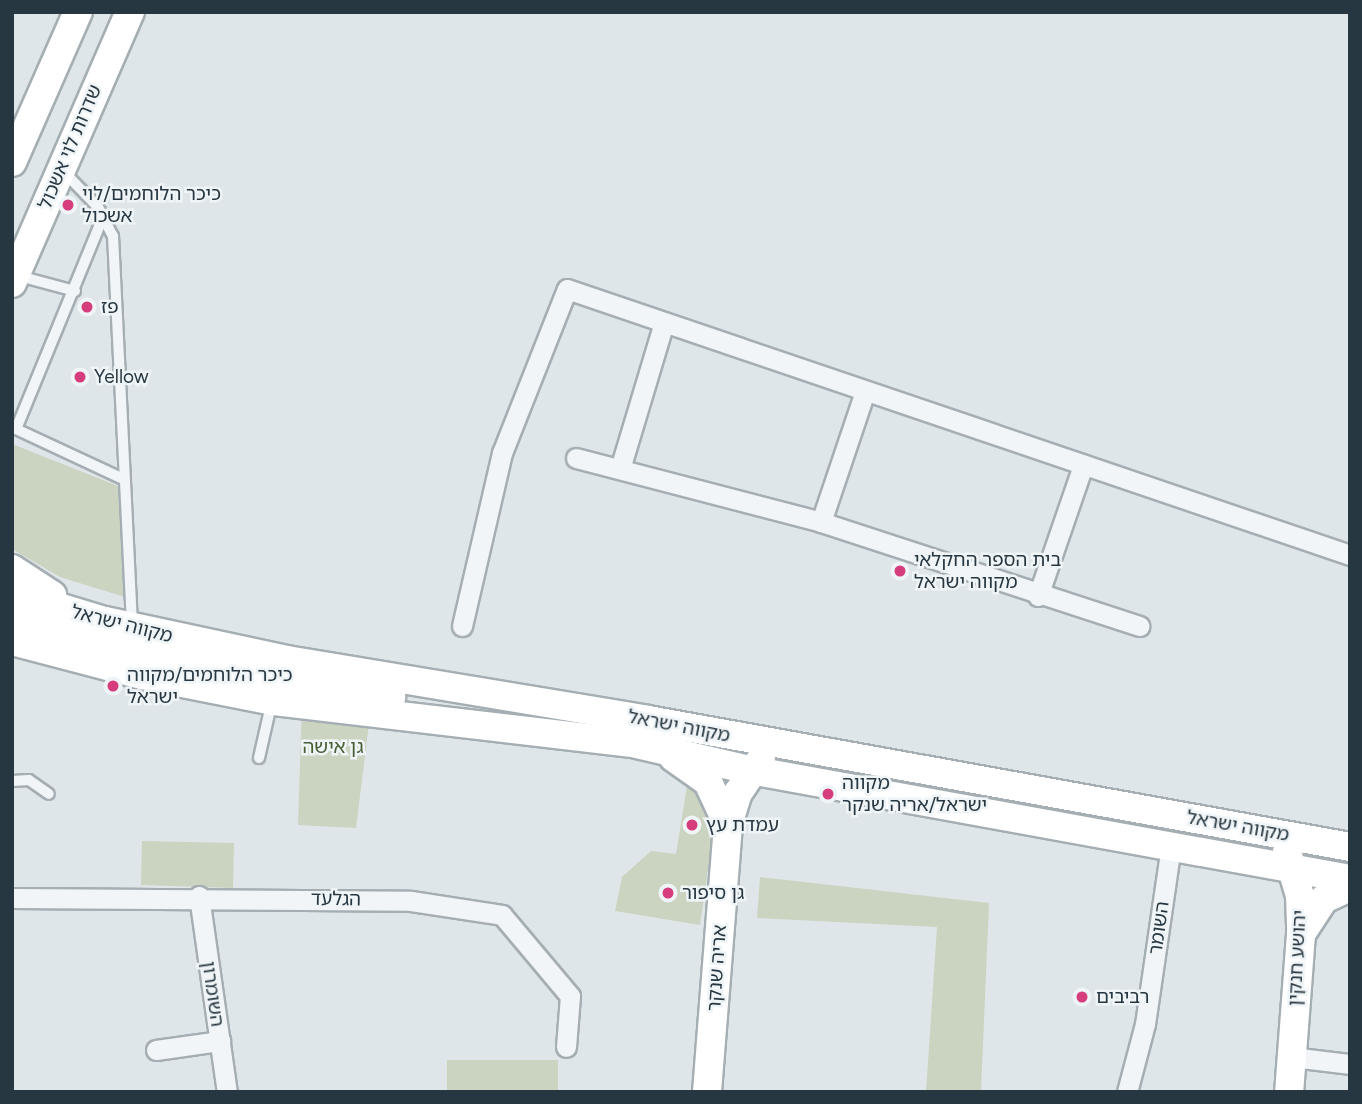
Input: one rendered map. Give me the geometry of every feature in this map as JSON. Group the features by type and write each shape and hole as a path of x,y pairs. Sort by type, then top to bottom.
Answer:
{"main road":[{"path":"12,162 78,12"},
{"name":"שדרות לוי אשכול","path":"14,279 130,12"},
{"path":"12,569 119,624"},
{"name":"מקווה ישראל","path":"12,593 119,624 299,663 507,695 1350,847"},
{"path":"12,617 203,665 471,707 499,727"},
{"name":"מקווה ישראל","path":"12,641 142,675 273,701 660,748 750,770 1350,879"},
{"path":"471,707 507,695"},
{"path":"750,770 766,755 789,747"},
{"path":"660,748 708,782 720,800 728,825"},
{"name":"אריה שנקר","path":"708,1092 728,825 750,770"},
{"name":"יהושע חנקין","path":"1272,832 1295,869 1301,934 1290,1092"},
{"path":"1301,934 1324,899 1350,887"}],"street":[{"path":"462,626 502,453 568,289 1350,555"},
{"path":"620,469 664,322"},
{"path":"821,522 865,391"},
{"path":"576,458 821,522 1038,596 1139,626"},
{"path":"1038,596 1083,465"},
{"name":"השומר","path":"1127,1092 1153,967 1171,846"},
{"name":"הגלעד","path":"12,898 199,896 411,901 502,915 570,996 566,1047"},
{"name":"השומרון","path":"199,896 227,1092"},
{"path":"156,1051 220,1041"},
{"path":"1292,1057 1350,1064"}],"lane":[{"path":"60,168 103,217 113,236 123,479 119,624"},
{"path":"103,217 75,291 16,429 123,479"},
{"path":"14,279 75,291"},
{"path":"258,758 273,701"},
{"path":"12,781 29,780 49,794"}],"green space":[{"path":"12,444 118,486 125,597 60,577 12,549"},
{"name":"גן אישה","path":"302,706 370,715 356,828 298,825"},
{"path":"688,780 709,804 714,827 700,925 615,911 622,877 651,851 676,854"},
{"path":"142,841 234,843 233,888 141,885"},
{"path":"760,877 989,903 981,1092 926,1092 937,927 757,918"},
{"path":"447,1060 558,1060 558,1092 447,1092"}],"place":[{"name":"כיכר הלוחמים/לוי אשכול","path":"68,205"},
{"name":"פז","path":"87,307"},
{"name":"Yellow","path":"80,377"},
{"name":"בית הספר החקלאי מקווה ישראל","path":"900,571"},
{"name":"כיכר הלוחמים/מקווה ישראל","path":"113,686"},
{"name":"מקווה ישראל/אריה שנקר","path":"828,794"},
{"name":"עמדת עץ","path":"692,825"},
{"name":"גן סיפור","path":"668,893"},
{"name":"רביבים","path":"1082,997"}]}
